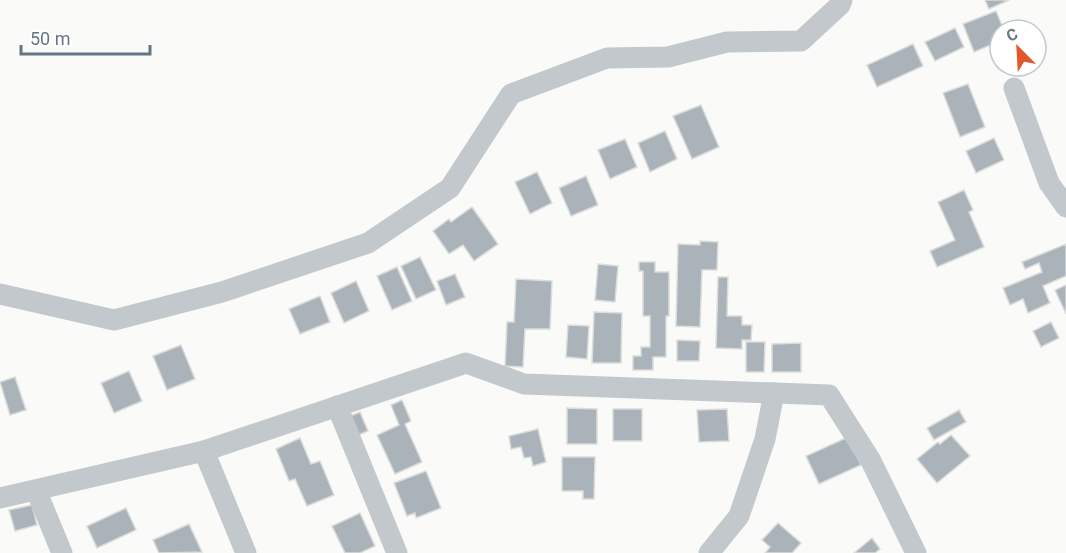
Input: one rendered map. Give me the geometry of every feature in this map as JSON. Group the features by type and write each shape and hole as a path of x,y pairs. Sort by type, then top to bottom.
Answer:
{"street":[{"path":"0,294 114,320 222,292 368,243 450,188 511,94 607,58 668,57 727,42 801,41 840,5 842,0"},
{"path":"1014,88 1049,183 1066,207"},
{"path":"0,311 32,300"},
{"path":"0,498 204,450 466,363 524,384 829,395 871,461 916,553"},
{"path":"709,553 740,516 765,439 774,393"},
{"path":"337,406 397,553"},
{"path":"204,450 246,553"},
{"path":"36,490 62,553"}],"building":[{"path":"985,0 1009,0 989,9"},
{"path":"996,11 999,18 988,18 988,46 974,52 963,24"},
{"path":"955,28 964,47 935,61 925,42"},
{"path":"913,44 923,66 877,87 867,65"},
{"path":"968,84 985,127 960,137 943,93"},
{"path":"701,105 719,147 692,159 673,116"},
{"path":"665,131 677,159 650,172 638,143"},
{"path":"994,138 1004,160 976,173 966,151"},
{"path":"625,139 637,167 610,179 598,150"},
{"path":"537,172 552,203 530,214 515,182"},
{"path":"586,176 598,205 571,216 559,188"},
{"path":"964,190 973,210 969,212 984,247 937,267 930,251 955,240 938,202"},
{"path":"472,207 498,244 474,261 463,245 449,254 433,231 449,219 451,222"},
{"path":"700,241 718,242 717,270 702,270 700,327 676,326 678,244 700,245"},
{"path":"1066,244 1066,276 1043,286 1050,303 1028,313 1023,299 1010,305 1003,288 1042,272 1039,263 1025,269 1022,262"},
{"path":"420,257 436,290 416,299 401,266"},
{"path":"639,262 655,262 655,272 669,272 666,357 653,357 653,370 633,370 633,356 641,356 641,347 650,347 650,316 643,316 643,271 639,271"},
{"path":"598,264 618,266 615,302 595,300"},
{"path":"397,267 412,301 392,310 377,276"},
{"path":"455,274 465,297 446,305 437,281"},
{"path":"718,277 728,277 727,316 742,316 742,325 752,325 751,340 742,340 742,349 716,348"},
{"path":"516,279 552,281 550,329 525,329 523,367 505,366 507,322 514,322"},
{"path":"356,281 369,311 344,323 331,293"},
{"path":"1066,285 1066,314 1055,290"},
{"path":"320,296 330,322 300,334 289,309"},
{"path":"594,312 622,313 621,363 592,363"},
{"path":"1051,322 1059,338 1041,347 1033,331"},
{"path":"568,325 589,326 587,359 566,357"},
{"path":"677,340 700,341 699,361 677,361"},
{"path":"746,342 765,342 764,372 746,372"},
{"path":"801,343 801,372 772,372 772,344"},
{"path":"181,345 195,379 167,390 153,356"},
{"path":"129,371 142,401 114,413 101,383"},
{"path":"15,377 26,410 10,415 0,382"},
{"path":"402,400 411,421 405,424 422,462 395,474 377,435 399,425 391,405"},
{"path":"567,408 597,409 597,444 567,444"},
{"path":"613,409 642,409 642,441 613,441"},
{"path":"727,409 729,441 699,442 697,410"},
{"path":"959,410 966,422 934,440 927,428"},
{"path":"360,412 368,431 356,436 348,417"},
{"path":"538,429 546,462 533,466 531,457 524,458 521,447 511,449 509,436"},
{"path":"951,435 970,456 937,483 917,459"},
{"path":"848,437 861,465 819,484 806,456"},
{"path":"300,438 311,464 320,461 334,495 307,506 295,479 289,481 276,449"},
{"path":"562,457 595,457 594,499 583,499 583,491 562,491"},
{"path":"426,471 441,508 416,518 415,513 407,516 394,483"},
{"path":"32,505 37,525 15,531 9,510"},
{"path":"126,508 136,530 97,548 87,526"},
{"path":"360,513 375,546 360,553 345,553 332,526"},
{"path":"778,523 801,543 792,553 765,553 770,547 762,540"},
{"path":"189,524 202,552 159,553 153,540"},
{"path":"872,538 880,549 875,553 854,553"}]}
